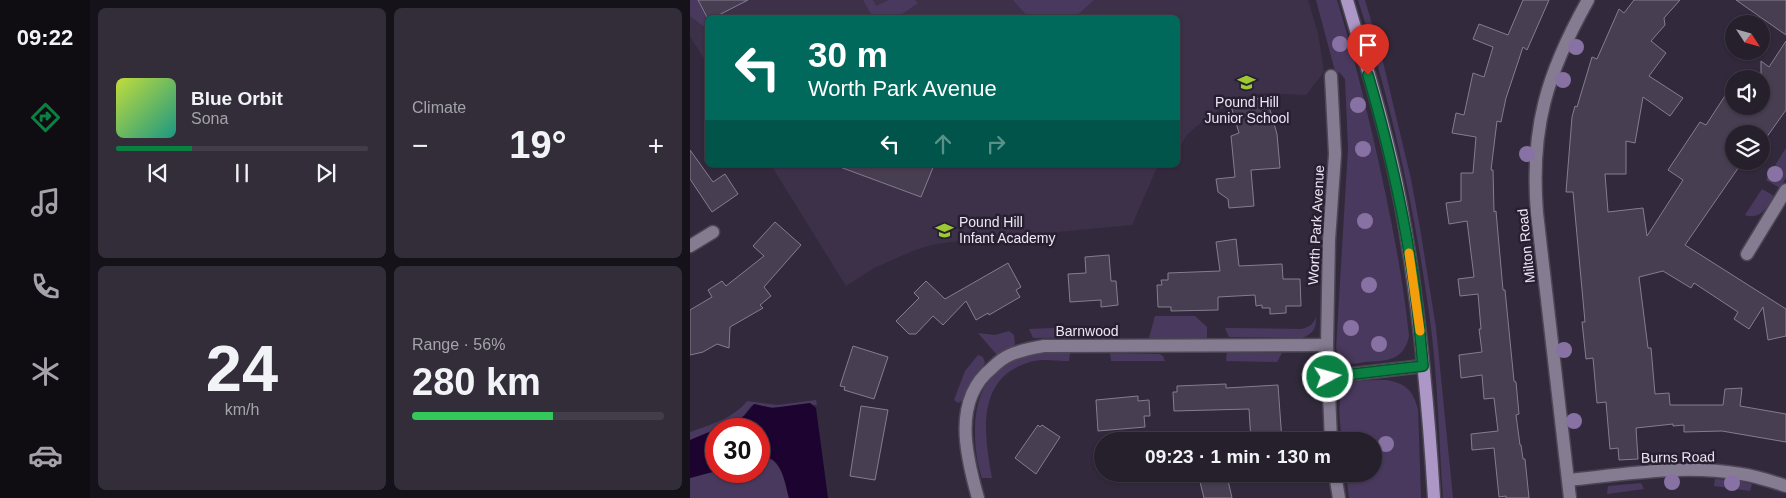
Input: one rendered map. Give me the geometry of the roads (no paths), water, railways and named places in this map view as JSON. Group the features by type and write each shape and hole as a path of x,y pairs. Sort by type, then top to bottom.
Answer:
{"main road":[{"path":"1347,0 1387,144 1411,263 1423,366 1434,498"}],"street":[{"name":"Milton Road","path":"1570,498 1537,213 1535,168 1537,142 1547,89 1565,42 1588,0"},
{"name":"Worth Park Avenue","path":"1331,76 1335,154 1329,240 1326,345 1331,432"},
{"path":"1747,254 1786,190"},
{"path":"690,246 713,232"},
{"name":"Barnwood","path":"978,498 966,445 968,409 972,395 986,372 1008,356 1044,346 1326,345"},
{"path":"1328,377 1423,366"},
{"name":"Burns Road","path":"1569,480 1671,469 1709,470 1742,474 1786,486"},
{"path":"1336,482 1339,498"}],"place":[{"name":"Pound Hill Junior School","path":"1247,82"},
{"name":"Pound Hill Infant Academy","path":"945,230"}]}
